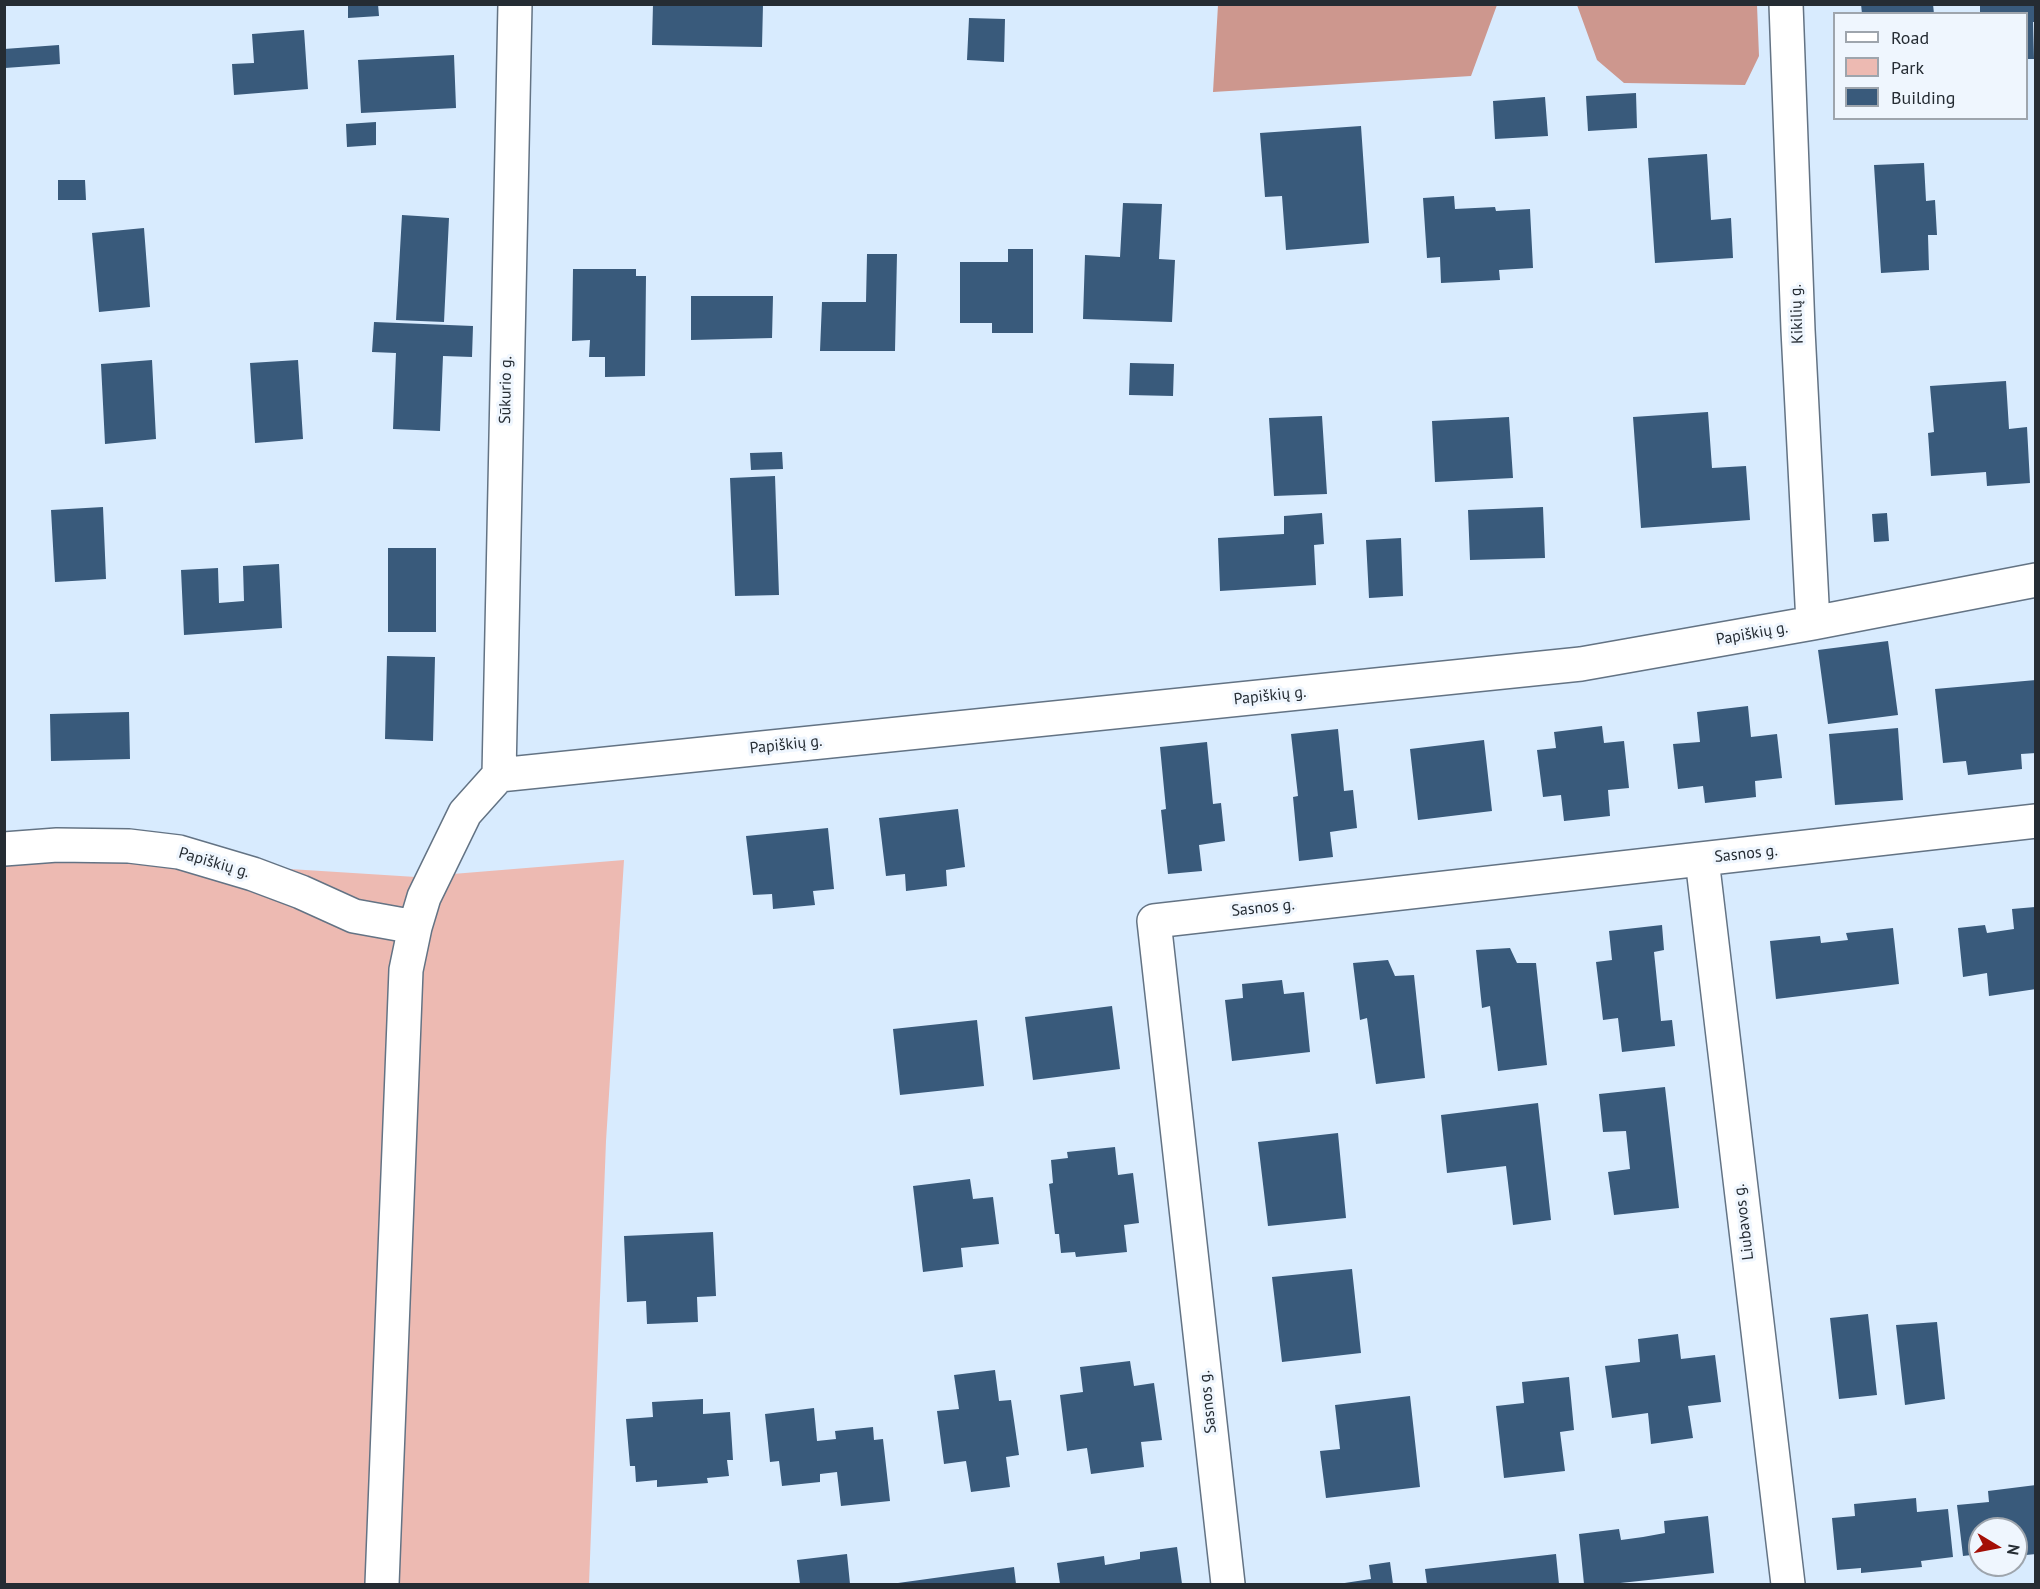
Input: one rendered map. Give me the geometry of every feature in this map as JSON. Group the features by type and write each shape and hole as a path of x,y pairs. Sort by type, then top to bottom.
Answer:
{"street":[{"name":"Sūkurio g.","path":"499,775 515,4"},
{"name":"Kikilių g.","path":"1786,4 1798,330 1813,623"},
{"name":"Papiškių g.","path":"499,775 1581,664 1813,623 2036,580"},
{"path":"382,1584 406,970 424,897 465,813 499,775"},
{"name":"Sasnos g.","path":"1228,1584 1154,921 2036,821"},
{"name":"Papiškių g.","path":"4,849 57,845 129,846 178,852 253,874 301,892 354,916 415,927"},
{"name":"Liubavos g.","path":"1702,859 1788,1584"}],"green space":[{"path":"100,857 416,877 624,860 606,1141 589,1584 5,1584 5,866"}],"shaded area":[{"path":"1218,4 1497,5 1471,76 1213,92"},
{"path":"1577,5 1757,5 1759,56 1745,85 1624,83 1597,60"}],"building":[{"path":"348,4 378,4 379,16 348,18"},
{"path":"653,4 763,4 762,47 652,45"},
{"path":"1861,4 1933,4 1934,12 1862,12"},
{"path":"1980,4 2036,4 2036,22 2033,22 2034,59 2028,59 2028,12 1980,12"},
{"path":"969,18 1005,19 1004,62 967,60"},
{"path":"304,30 308,89 234,95 232,64 254,63 252,34"},
{"path":"59,45 60,64 5,68 4,49"},
{"path":"454,55 456,108 361,113 358,60"},
{"path":"1636,93 1637,128 1588,131 1586,96"},
{"path":"1545,97 1548,136 1495,139 1493,101"},
{"path":"376,122 376,145 347,147 346,124"},
{"path":"1361,126 1369,243 1286,250 1282,196 1265,197 1260,133"},
{"path":"1707,154 1711,220 1731,218 1733,258 1655,263 1648,158"},
{"path":"1924,163 1926,201 1935,200 1937,235 1928,235 1929,270 1881,273 1874,165"},
{"path":"58,180 85,180 86,200 58,200"},
{"path":"1454,196 1455,209 1495,207 1496,211 1530,209 1533,268 1499,270 1500,280 1441,283 1440,257 1427,258 1423,198"},
{"path":"1123,203 1162,204 1159,259 1175,260 1172,322 1083,319 1085,255 1120,257"},
{"path":"402,215 449,218 444,322 396,320"},
{"path":"144,228 150,307 99,312 92,233"},
{"path":"1008,249 1033,249 1033,333 992,333 992,323 960,323 960,262 1008,262"},
{"path":"867,254 897,254 895,351 820,351 822,302 866,302"},
{"path":"573,269 636,269 636,276 646,276 645,376 605,377 605,357 589,357 590,340 572,341"},
{"path":"691,296 773,296 772,338 691,340"},
{"path":"374,322 473,326 472,357 443,356 440,431 393,429 396,353 372,352"},
{"path":"152,360 156,439 105,444 101,364"},
{"path":"298,360 303,439 255,443 250,363"},
{"path":"1130,363 1174,364 1173,396 1129,395"},
{"path":"2006,381 2009,429 2027,427 2030,483 1987,486 1986,472 1931,476 1928,433 1934,432 1930,386"},
{"path":"1708,412 1712,468 1746,466 1750,520 1641,528 1633,417"},
{"path":"1322,416 1327,494 1274,496 1269,418"},
{"path":"1509,417 1513,478 1435,482 1432,421"},
{"path":"782,452 783,469 751,470 750,453"},
{"path":"775,476 779,595 735,596 730,478"},
{"path":"103,507 106,579 55,582 51,510"},
{"path":"1543,507 1545,558 1470,560 1468,510"},
{"path":"1322,513 1324,544 1314,545 1316,585 1220,591 1218,538 1284,534 1284,516"},
{"path":"1887,513 1889,541 1874,542 1872,514"},
{"path":"1401,538 1403,596 1369,598 1366,540"},
{"path":"388,548 436,548 436,632 388,632"},
{"path":"279,564 282,628 184,635 181,570 218,568 219,603 244,601 243,566"},
{"path":"1888,641 1898,715 1828,724 1818,650"},
{"path":"387,656 435,657 433,741 385,739"},
{"path":"2036,680 2036,753 2021,754 2022,769 1968,775 1966,761 1943,763 1935,689"},
{"path":"1748,706 1751,737 1777,734 1782,778 1755,781 1756,797 1705,803 1703,786 1678,789 1673,744 1700,742 1697,712"},
{"path":"129,712 130,759 51,761 50,714"},
{"path":"1602,726 1604,743 1624,741 1629,788 1608,790 1610,816 1564,821 1561,795 1543,797 1537,750 1556,748 1554,732"},
{"path":"1898,728 1903,800 1835,805 1829,734"},
{"path":"1338,729 1344,791 1353,790 1357,828 1330,832 1333,857 1299,861 1293,797 1298,796 1291,734"},
{"path":"1484,740 1492,811 1418,820 1410,749"},
{"path":"1207,742 1213,804 1221,803 1225,841 1199,845 1202,871 1168,874 1161,810 1166,809 1160,747"},
{"path":"958,809 965,867 946,870 947,886 906,891 905,874 886,876 879,818"},
{"path":"828,828 834,889 813,891 815,905 773,909 772,894 753,895 746,836"},
{"path":"2035,907 2036,989 1989,996 1987,973 1963,977 1958,928 1985,925 1987,933 2014,929 2012,909"},
{"path":"1662,925 1664,950 1654,952 1661,1021 1672,1020 1675,1046 1622,1052 1618,1018 1603,1020 1596,962 1612,960 1609,931"},
{"path":"1893,928 1899,984 1776,999 1770,941 1820,936 1821,943 1848,940 1846,933"},
{"path":"1510,948 1517,963 1536,963 1547,1065 1498,1071 1490,1006 1482,1008 1476,950"},
{"path":"1388,960 1395,976 1414,975 1425,1078 1376,1084 1367,1018 1360,1020 1353,963"},
{"path":"1282,980 1284,994 1304,992 1310,1052 1232,1061 1225,1000 1243,998 1242,984"},
{"path":"1112,1006 1120,1069 1033,1080 1025,1017"},
{"path":"977,1020 984,1086 900,1095 893,1029"},
{"path":"1665,1087 1679,1208 1614,1215 1608,1172 1630,1169 1626,1131 1603,1132 1599,1094"},
{"path":"1538,1103 1551,1220 1513,1225 1506,1166 1447,1173 1441,1115"},
{"path":"1338,1133 1346,1218 1268,1226 1258,1142"},
{"path":"1115,1147 1118,1175 1133,1173 1139,1223 1124,1225 1127,1252 1076,1257 1075,1252 1061,1253 1059,1234 1055,1234 1049,1184 1053,1183 1051,1160 1068,1158 1067,1152"},
{"path":"970,1179 973,1199 993,1197 999,1244 961,1248 963,1267 923,1272 913,1186"},
{"path":"713,1232 716,1296 697,1297 698,1322 647,1324 646,1301 627,1302 624,1236"},
{"path":"1352,1269 1361,1353 1282,1362 1272,1277"},
{"path":"1868,1314 1877,1395 1839,1399 1830,1318"},
{"path":"1937,1322 1945,1399 1905,1405 1896,1325"},
{"path":"1678,1334 1681,1359 1715,1355 1721,1402 1688,1406 1693,1438 1651,1444 1648,1413 1612,1418 1605,1366 1640,1362 1638,1339"},
{"path":"1130,1361 1134,1386 1154,1383 1162,1440 1141,1442 1144,1467 1091,1474 1087,1448 1067,1451 1060,1395 1083,1392 1080,1367"},
{"path":"995,1370 999,1401 1011,1400 1019,1455 1006,1457 1010,1487 971,1492 966,1461 944,1464 937,1411 959,1409 954,1375"},
{"path":"1569,1377 1574,1430 1560,1432 1565,1471 1504,1478 1496,1406 1524,1403 1522,1382"},
{"path":"1410,1396 1420,1487 1326,1498 1320,1451 1340,1449 1335,1405"},
{"path":"703,1399 703,1414 730,1412 733,1460 727,1460 729,1476 707,1478 708,1483 657,1487 657,1480 636,1482 635,1466 630,1466 626,1419 653,1417 652,1402"},
{"path":"814,1408 817,1441 836,1439 835,1431 873,1427 874,1440 883,1439 890,1501 841,1506 837,1472 820,1474 820,1482 782,1486 779,1461 770,1462 765,1414"},
{"path":"2036,1485 2036,1554 2028,1555 2028,1517 1968,1517 1968,1555 1963,1556 1957,1505 1989,1502 1988,1491"},
{"path":"1916,1498 1917,1512 1948,1509 1953,1557 1921,1561 1922,1567 1861,1573 1861,1568 1837,1570 1832,1518 1855,1516 1854,1504"},
{"path":"1708,1516 1714,1573 1611,1584 1584,1584 1579,1534 1619,1529 1621,1540 1643,1537 1665,1533 1664,1521"},
{"path":"1177,1547 1182,1584 1060,1584 1057,1563 1104,1556 1105,1565 1140,1559 1140,1552"},
{"path":"847,1554 850,1584 800,1584 797,1560"},
{"path":"1556,1554 1559,1584 1427,1584 1425,1569"},
{"path":"1390,1562 1393,1584 1338,1584 1371,1579 1369,1565"},
{"path":"1014,1567 1016,1584 898,1584 898,1583"}]}
